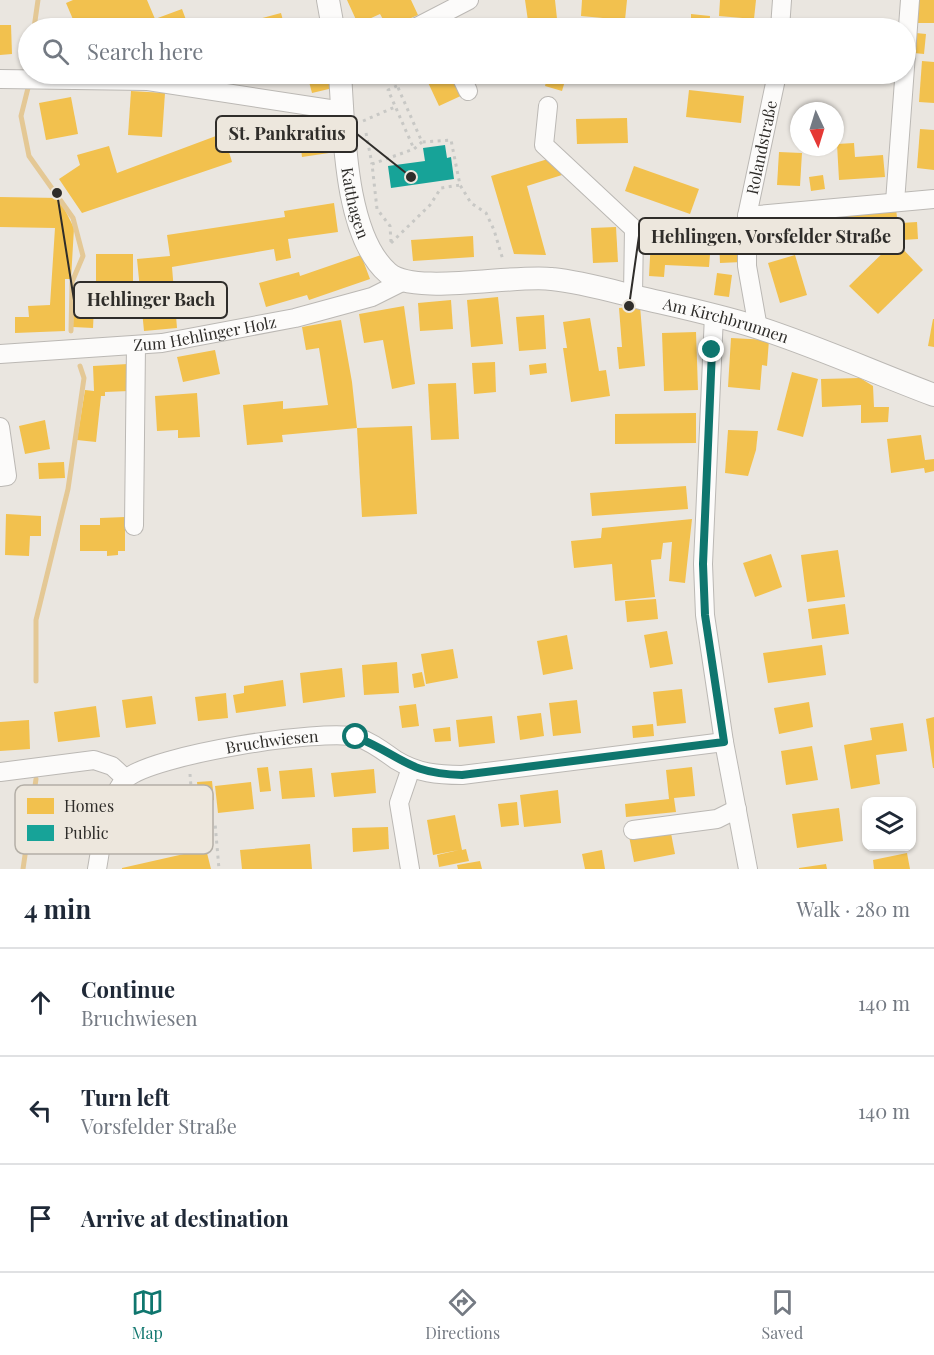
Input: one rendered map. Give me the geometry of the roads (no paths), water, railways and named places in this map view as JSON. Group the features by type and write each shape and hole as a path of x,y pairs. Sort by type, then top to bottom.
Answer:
{"main road":[{"path":"328,0 331,18"},
{"name":"Katthagen","path":"341,84 351,181 365,241 373,256 388,273 402,282"},
{"name":"Am Kirchbrunnen","path":"402,282 435,284 531,277 556,279 714,315 758,328 934,395"}],"street":[{"path":"441,18 469,0"},
{"path":"781,18 782,0"},
{"path":"909,18 910,0"},
{"path":"0,79 18,79"},
{"path":"168,84 343,111"},
{"path":"465,84 468,91"},
{"name":"Rolandstraße","path":"758,328 747,266 747,216 775,84"},
{"path":"896,202 904,84"},
{"path":"548,106 544,145 634,229 633,296"},
{"path":"747,216 934,199"},
{"name":"Zum Hehlinger Holz","path":"0,354 162,343 295,318 372,297 402,282"},
{"path":"714,315 703,564 705,615 724,742 748,869"},
{"path":"134,526 136,345"},
{"path":"0,427 6,476 0,477"},
{"name":"Bruchwiesen","path":"126,779 147,765 188,754 327,734 356,737 377,746 411,768 435,774 462,775 724,742"},
{"path":"0,772 94,760 112,766 126,779 122,785"},
{"path":"410,869 399,803 411,768"},
{"path":"633,830 717,819 737,809"},
{"path":"98,869 101,854"}],"waterway":[{"path":"35,18 38,0"},
{"path":"28,88 21,116 29,156 73,218 83,256 72,282 71,331"},
{"path":"36,681 36,620 68,489 84,378 80,366"},
{"path":"35,785 36,779"},
{"path":"23,869 25,854"}],"place":[{"name":"St. Pankratius","path":"411,177"},
{"name":"Hehlinger Bach","path":"57,193"},
{"name":"Hehlingen, Vorsfelder Straße","path":"629,306"}]}
